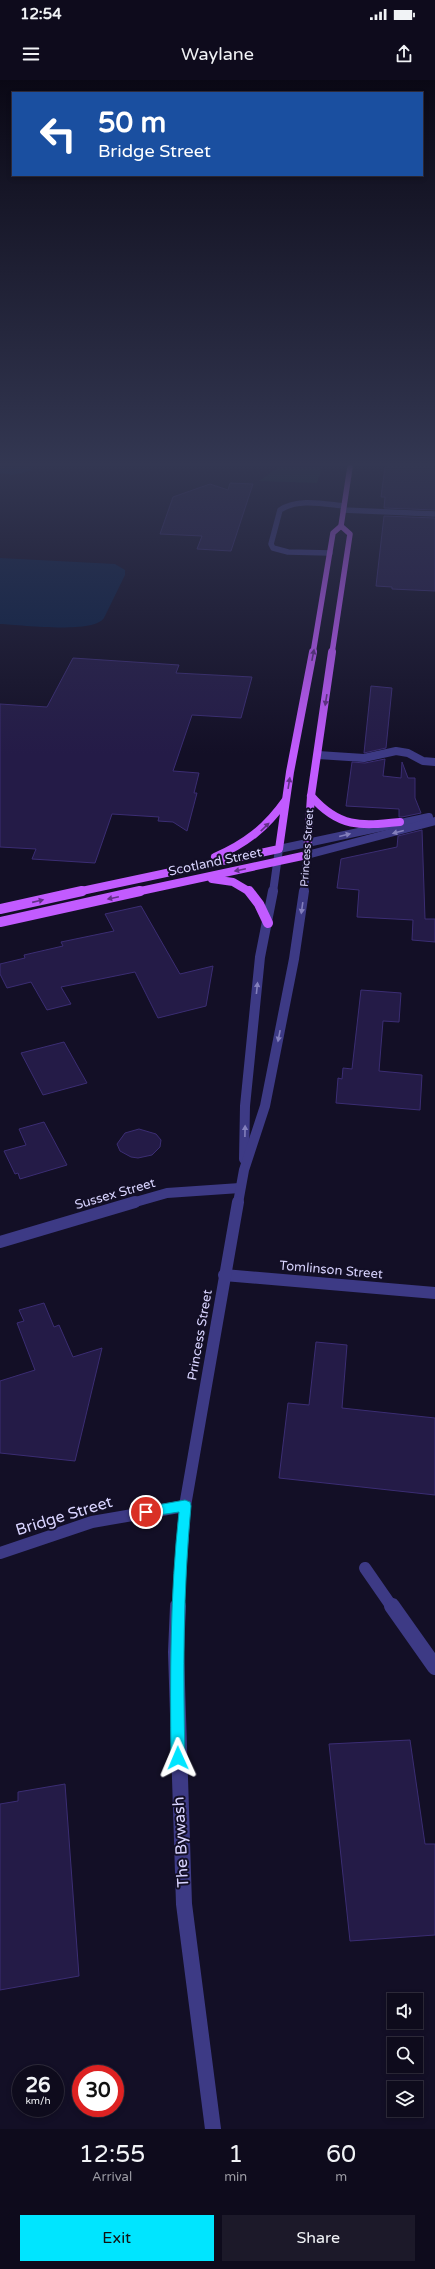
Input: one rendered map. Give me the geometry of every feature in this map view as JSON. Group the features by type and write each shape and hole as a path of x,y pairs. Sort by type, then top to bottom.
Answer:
{"main road":[{"name":"Princess Street","path":"279,849 286,798 328,563"},
{"name":"Princess Street","path":"307,855 311,796 346,563"},
{"path":"311,796 322,811 339,821 365,825 400,822"},
{"path":"181,869 229,852 251,840 268,825 286,798"},
{"name":"Scotland Street","path":"0,910 181,869 279,849"},
{"name":"Scotland Street","path":"0,922 307,855"},
{"path":"191,880 221,879 238,884 257,898 268,923"}],"street":[{"path":"318,755 364,758 396,752 408,753 423,761 435,762"},
{"name":"Scotland Street","path":"279,849 400,822 435,816"},
{"name":"Scotland Street","path":"307,855 435,821"},
{"name":"Princess Street","path":"244,1170 245,1106 260,957 268,923 279,849"},
{"name":"Princess Street","path":"185,1506 240,1188 244,1170 267,1098 294,959 307,874 307,855"},
{"name":"Sussex Street","path":"0,1242 167,1193 195,1189 240,1188"},
{"name":"Tomlinson Street","path":"224,1275 435,1293"},
{"name":"Bridge Street","path":"0,1553 92,1522 185,1506"},
{"name":"The Bywash","path":"185,1506 179,1566 176,1652 178,1789 184,1904 213,2129"},
{"path":"365,1568 435,1667"}],"water":[{"path":"0,563 115,564 125,570 125,575 104,618 98,623 72,627 39,627 0,624"}],"building":[{"path":"379,563 435,563 435,591 392,589 392,587 376,586"},
{"path":"73,658 179,665 176,673 252,677 241,718 192,715 173,771 199,773 194,793 197,793 187,831 173,822 158,821 159,817 112,814 95,863 32,859 36,849 0,847 0,704 47,707"},
{"path":"371,686 392,688 386,748 364,753"},
{"path":"385,759 383,776 401,778 402,762 408,778 415,778 415,798 421,813 399,817 399,809 346,806 352,762 365,763"},
{"path":"422,830 425,919 435,919 435,942 412,940 413,920 357,917 359,890 337,888 341,859 397,847 398,836"},
{"path":"141,906 180,974 213,966 206,1006 158,1018 135,972 61,987 71,1004 47,1010 31,982 7,988 0,974 0,964 25,958 24,955 63,946 61,942 114,931 105,914"},
{"path":"361,990 401,993 399,1022 383,1021 379,1071 422,1075 420,1110 336,1103 338,1078 342,1079 343,1068 352,1069"},
{"path":"64,1042 87,1083 43,1095 21,1053"},
{"path":"44,1122 67,1165 20,1179 18,1173 15,1174 4,1151 26,1145 19,1129"},
{"path":"139,1129 156,1134 161,1140 160,1147 152,1155 138,1158 131,1157 120,1151 117,1144 125,1133"},
{"path":"44,1303 54,1327 59,1325 73,1357 102,1348 75,1461 0,1453 0,1381 35,1370 17,1323 24,1321 19,1310"},
{"path":"316,1342 347,1345 342,1408 435,1418 435,1495 279,1478 288,1403 309,1405"},
{"path":"410,1740 425,1844 435,1844 435,1935 350,1941 329,1744"},
{"path":"65,1784 79,1976 0,1990 0,1804 18,1801 18,1792"}],"route":[{"path":"146,1512 185,1506 179,1566 176,1652 178,1758"}]}
